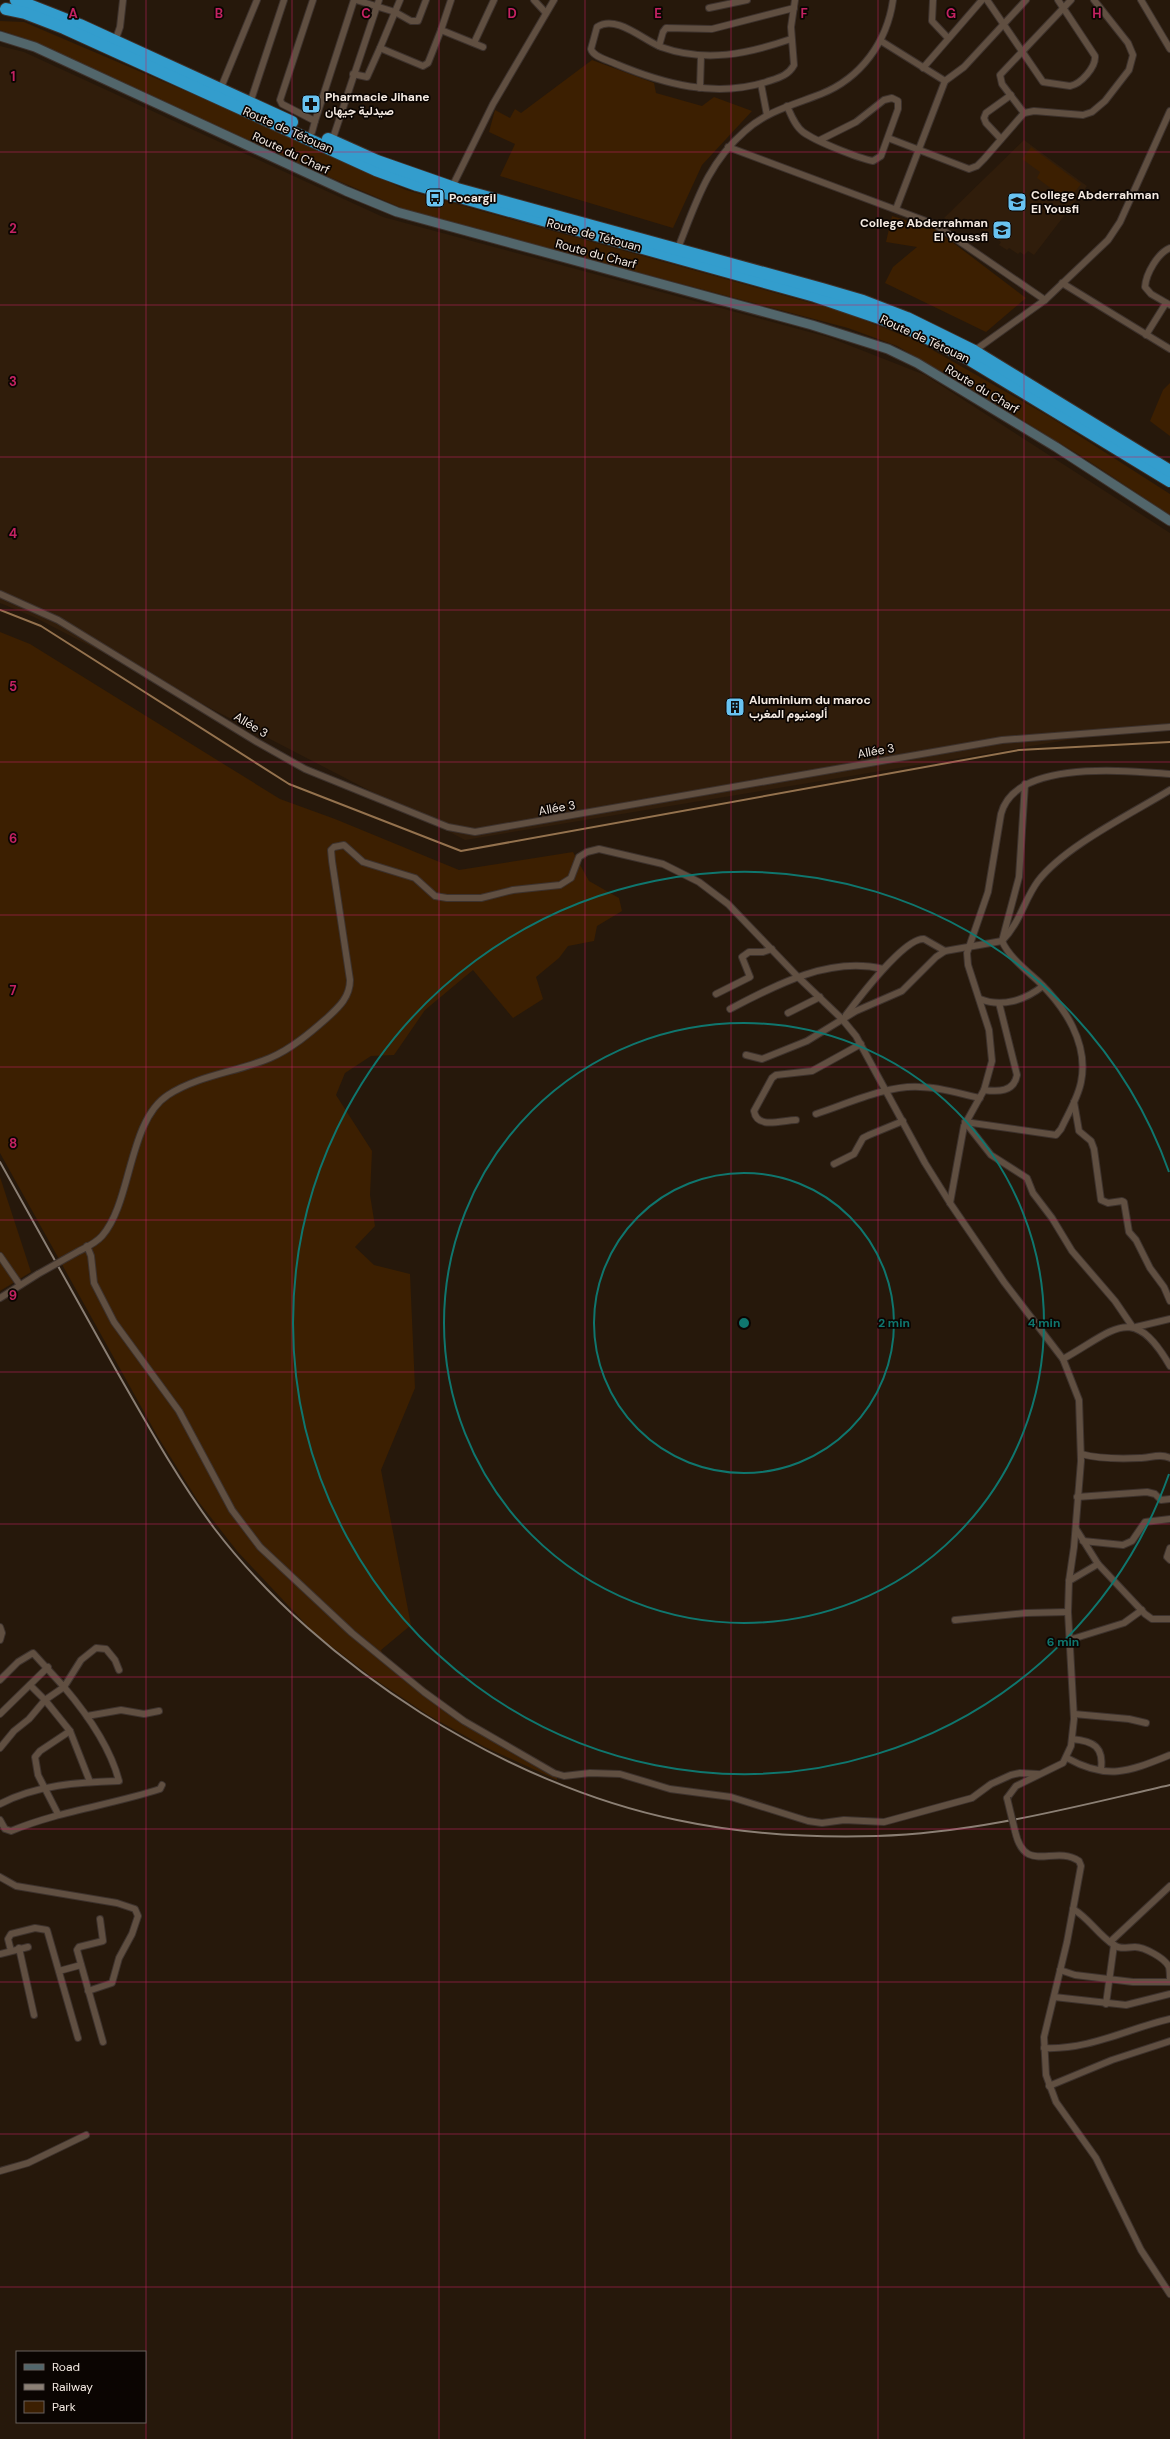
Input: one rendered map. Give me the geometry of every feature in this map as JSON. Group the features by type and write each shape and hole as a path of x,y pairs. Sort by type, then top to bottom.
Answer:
{"highway":[{"name":"Route de Tétouan","path":"16,0 115,41 250,103 314,126 332,141 377,161 452,187 678,248 863,301 907,318 974,351 1170,471"},
{"name":"Route de Tétouan","path":"5,7 59,26 369,166 417,185 815,296 903,326 969,359 1170,481"}],"street":[{"path":"115,41 120,27 123,0"},
{"path":"220,90 257,0"},
{"path":"250,103 284,0"},
{"path":"311,0 280,100 282,104 314,126 355,0 395,12 411,21 418,20 426,0"},
{"path":"332,141 353,74 379,0"},
{"path":"353,74 362,78 366,77 400,0"},
{"path":"380,48 423,66 428,63 452,0"},
{"path":"474,42 494,0"},
{"path":"534,0 546,13"},
{"path":"452,187 493,104 554,0"},
{"path":"709,8 747,0"},
{"path":"792,39 738,55 701,56 660,46 621,26 609,23 597,28 591,49 597,56 654,78 683,86 731,89 761,84 781,77 791,70 794,61 792,39 795,0"},
{"path":"678,248 710,171 728,147 767,115 822,93 843,82 862,66 881,42 893,0"},
{"path":"933,0 932,21 939,31 948,38"},
{"path":"923,68 982,0"},
{"path":"988,0 1043,82 1070,86 1085,76 1095,63 1095,56 1058,0"},
{"path":"896,209 920,150 945,81 964,68 1026,0"},
{"path":"1024,113 1001,82 1000,75 1071,0"},
{"path":"888,138 969,169 977,166 1024,113 1034,111 1083,116 1092,112 1105,101 1129,70 1133,60 1132,49 1094,0"},
{"path":"1141,0 1170,49"},
{"path":"660,46 663,32 666,28 712,29 757,18 781,10 794,8"},
{"path":"441,30 474,42 483,47"},
{"name":"Route du Charf","path":"0,36 34,47 346,191 397,212 812,325 888,349 917,363 1056,447 1170,520"},
{"path":"881,42 945,81"},
{"path":"700,88 701,56"},
{"path":"761,84 767,115"},
{"path":"1000,139 986,123 984,116 1011,95"},
{"path":"787,106 804,132 820,140 873,162 881,156 899,105 898,101 892,98 884,100 856,122 820,140"},
{"path":"974,351 1045,300 1108,240 1120,222 1170,110"},
{"path":"728,147 934,224 1045,300"},
{"path":"1146,335 1168,304 1148,291 1146,283 1160,255 1170,248"},
{"path":"1062,283 1170,349"},
{"name":"Allée 3","path":"0,594 58,620 257,742 305,769 448,827 475,832 1002,740 1170,728"},
{"path":"950,1203 965,1122 980,1098 991,1071 992,1050 980,999 968,965 968,946 988,892 1002,808 1008,797 1025,784 1046,778 1078,773 1108,771 1170,774"},
{"path":"965,1122 1054,1136 1060,1132 1074,1101 1083,1074 1078,1040 1068,1017 1043,986 1009,952 1002,941 1019,877 1025,784"},
{"path":"746,1055 762,1059 807,1041 868,1004 902,991 936,957 945,951 1002,941 1019,920 1038,882 1059,859 1170,790"},
{"path":"0,1298 97,1240 109,1226 146,1123 161,1100 195,1082 272,1058 316,1028 336,1010 346,997 350,980 332,861 332,850 334,847 344,845 363,862 415,878 435,896 447,898 481,898 514,890 560,884 571,878 579,857 587,852 599,850 658,862 699,882 713,892 743,918 798,977 842,1019 861,1044 886,1092 950,1203 1004,1282 1063,1359 1079,1400 1081,1454 1076,1529 1069,1581 1068,1612 1074,1714 1072,1739 1067,1758 1057,1767 1038,1774 1012,1789 1007,1798 1019,1845 1027,1854 1039,1858 1067,1855 1079,1861 1081,1872 1046,2028 1044,2048 1049,2086 1063,2113 1096,2158 1140,2250 1170,2294"},
{"path":"842,1019 883,968 918,939 927,940 945,951"},
{"path":"716,994 750,977 742,961 742,957 746,953 772,949"},
{"path":"730,1009 798,977 847,965 883,968"},
{"path":"980,999 999,1003 1023,998 1043,986"},
{"path":"788,1013 820,997"},
{"path":"984,1090 1008,1089 1013,1085 1017,1075 999,1003"},
{"path":"796,1120 764,1123 758,1121 754,1111 772,1078 776,1075 812,1071 861,1044"},
{"path":"816,1114 886,1092 920,1086 980,1098"},
{"path":"1074,1101 1079,1131 1091,1141 1094,1149 1100,1197 1104,1202 1124,1202 1128,1232 1136,1240 1150,1268 1164,1287 1170,1301"},
{"path":"834,1164 854,1154 863,1138 903,1122"},
{"path":"965,1122 991,1155 1027,1178 1033,1194 1052,1218 1072,1251 1115,1301 1134,1327 1143,1330 1155,1342 1170,1366"},
{"path":"87,1246 92,1256 94,1283 114,1322 179,1411 232,1510 260,1547 352,1633 436,1701 464,1721 554,1774 564,1776 590,1773 620,1774 670,1789 731,1797 808,1821 822,1823 844,1820 884,1822 972,1798 991,1784 1011,1775 1020,1773 1038,1774"},
{"path":"0,1256 20,1285"},
{"path":"1063,1359 1112,1330 1170,1319"},
{"path":"1081,1454 1096,1458 1146,1458 1164,1456 1170,1458"},
{"path":"1077,1497 1147,1492 1155,1494 1160,1500 1170,1500"},
{"path":"1083,1541 1123,1545 1132,1541 1145,1522 1170,1520"},
{"path":"1076,1529 1098,1564 1142,1610 1152,1619 1170,1619"},
{"path":"1170,1548 1167,1557 1170,1560"},
{"path":"1069,1581 1098,1564"},
{"path":"1069,1640 1124,1623 1142,1610"},
{"path":"955,1620 1026,1613 1068,1612"},
{"path":"0,1626 2,1633 0,1640"},
{"path":"0,1748 14,1732 29,1719 45,1700 64,1687 81,1660 96,1648 106,1649 115,1660 119,1670"},
{"path":"0,1680 18,1662 30,1653 36,1654 87,1716 111,1759 119,1781 90,1782 44,1788 22,1794 0,1804"},
{"path":"0,1714 48,1667"},
{"path":"30,1686 45,1700 70,1731 90,1782"},
{"path":"87,1716 121,1710 144,1714 159,1712"},
{"path":"1074,1714 1122,1718 1146,1723"},
{"path":"58,1814 44,1788 36,1766 35,1757 40,1751 70,1731"},
{"path":"1072,1739 1088,1742 1098,1749 1102,1757 1101,1770"},
{"path":"1067,1758 1080,1765 1101,1770 1124,1771 1170,1754"},
{"path":"0,1820 5,1829 11,1831 58,1814 124,1801 160,1789 162,1784"},
{"path":"0,1877 16,1886 61,1895 103,1901 130,1907 137,1911 138,1916 136,1925 119,1958 112,1983 88,1991"},
{"path":"1106,2004 1112,1944 1170,1886"},
{"path":"1060,1970 1133,1982 1170,1982 1169,1968 1165,1962 1144,1949 1135,1947 1123,1948 1112,1944 1081,1913 1073,1909"},
{"path":"100,1919 104,1940 78,1948 81,1965 103,2042"},
{"path":"12,1951 8,1939 11,1934 35,1928 46,1929 78,2038"},
{"path":"0,1951 12,1951 28,1946"},
{"path":"19,1948 34,2015"},
{"path":"59,1971 81,1965"},
{"path":"1054,1997 1106,2004 1133,2004 1170,1994"},
{"path":"1044,2048 1072,2048 1096,2043 1170,2019"},
{"path":"1049,2086 1114,2059 1170,2041"},
{"path":"0,2171 28,2163 86,2135"}],"shaded area":[{"path":"0,46 24,52 383,217 828,337 925,375 1170,533 1170,723 465,840 34,617 0,603"},
{"name":"College Abderrahman El Yousfi","path":"1024,140 1087,186 1034,255 1028,251 1024,255 1020,252 1018,254 1009,248 1007,250 999,245 1001,242 964,218 958,225 944,218"}],"green space":[{"path":"0,21 24,22 237,113 406,190 840,311 915,340 1050,417 1170,494 1170,515 1081,456 897,346 848,328 411,212 273,153 33,41 0,30"},
{"path":"592,60 654,83 656,93 702,106 714,97 752,111 702,165 673,228 500,176 515,144 489,132 495,110 510,118 515,109 521,113"},
{"path":"1031,147 1081,184 1068,201 1037,178 1040,172 1022,159"},
{"path":"892,216 935,229 1026,298 986,332 885,283 893,267 917,247 886,242"},
{"path":"1170,383 1170,436 1150,421 1163,390"},
{"path":"0,632 30,644 280,799 335,819 459,870 573,852 589,881 619,898 622,911 597,926 594,941 568,946 559,958 536,977 543,999 513,1018 473,970 425,1010 394,1055 371,1056 345,1073 336,1095 372,1151 370,1195 375,1226 355,1247 374,1265 410,1274 415,1388 381,1470 411,1625 381,1650 384,1657 463,1717 558,1772 557,1780 485,1747 428,1715 373,1678 314,1633 237,1551 198,1501 158,1437 0,1153"},
{"path":"0,1177 31,1272 0,1291"}],"waterway":[{"path":"0,610 41,626 289,784 461,851 1019,750 1170,742"}],"railway":[{"path":"0,1162 151,1431 187,1490 214,1528 257,1579 307,1627 362,1672 421,1713 483,1749 547,1779 612,1803 702,1825 752,1832 802,1836 877,1836 951,1830 1025,1818 1170,1785"}],"place":[{"name":"Pharmacie Jihane صيدلية جيهان","path":"311,104"},
{"name":"Pocargil","path":"435,198"},
{"name":"College Abderrahman El Yousfi","path":"1017,202"},
{"name":"College Abderrahman El Youssfi","path":"1002,230"},
{"name":"Aluminium du maroc ألومنيوم المغرب","path":"735,707"}]}
